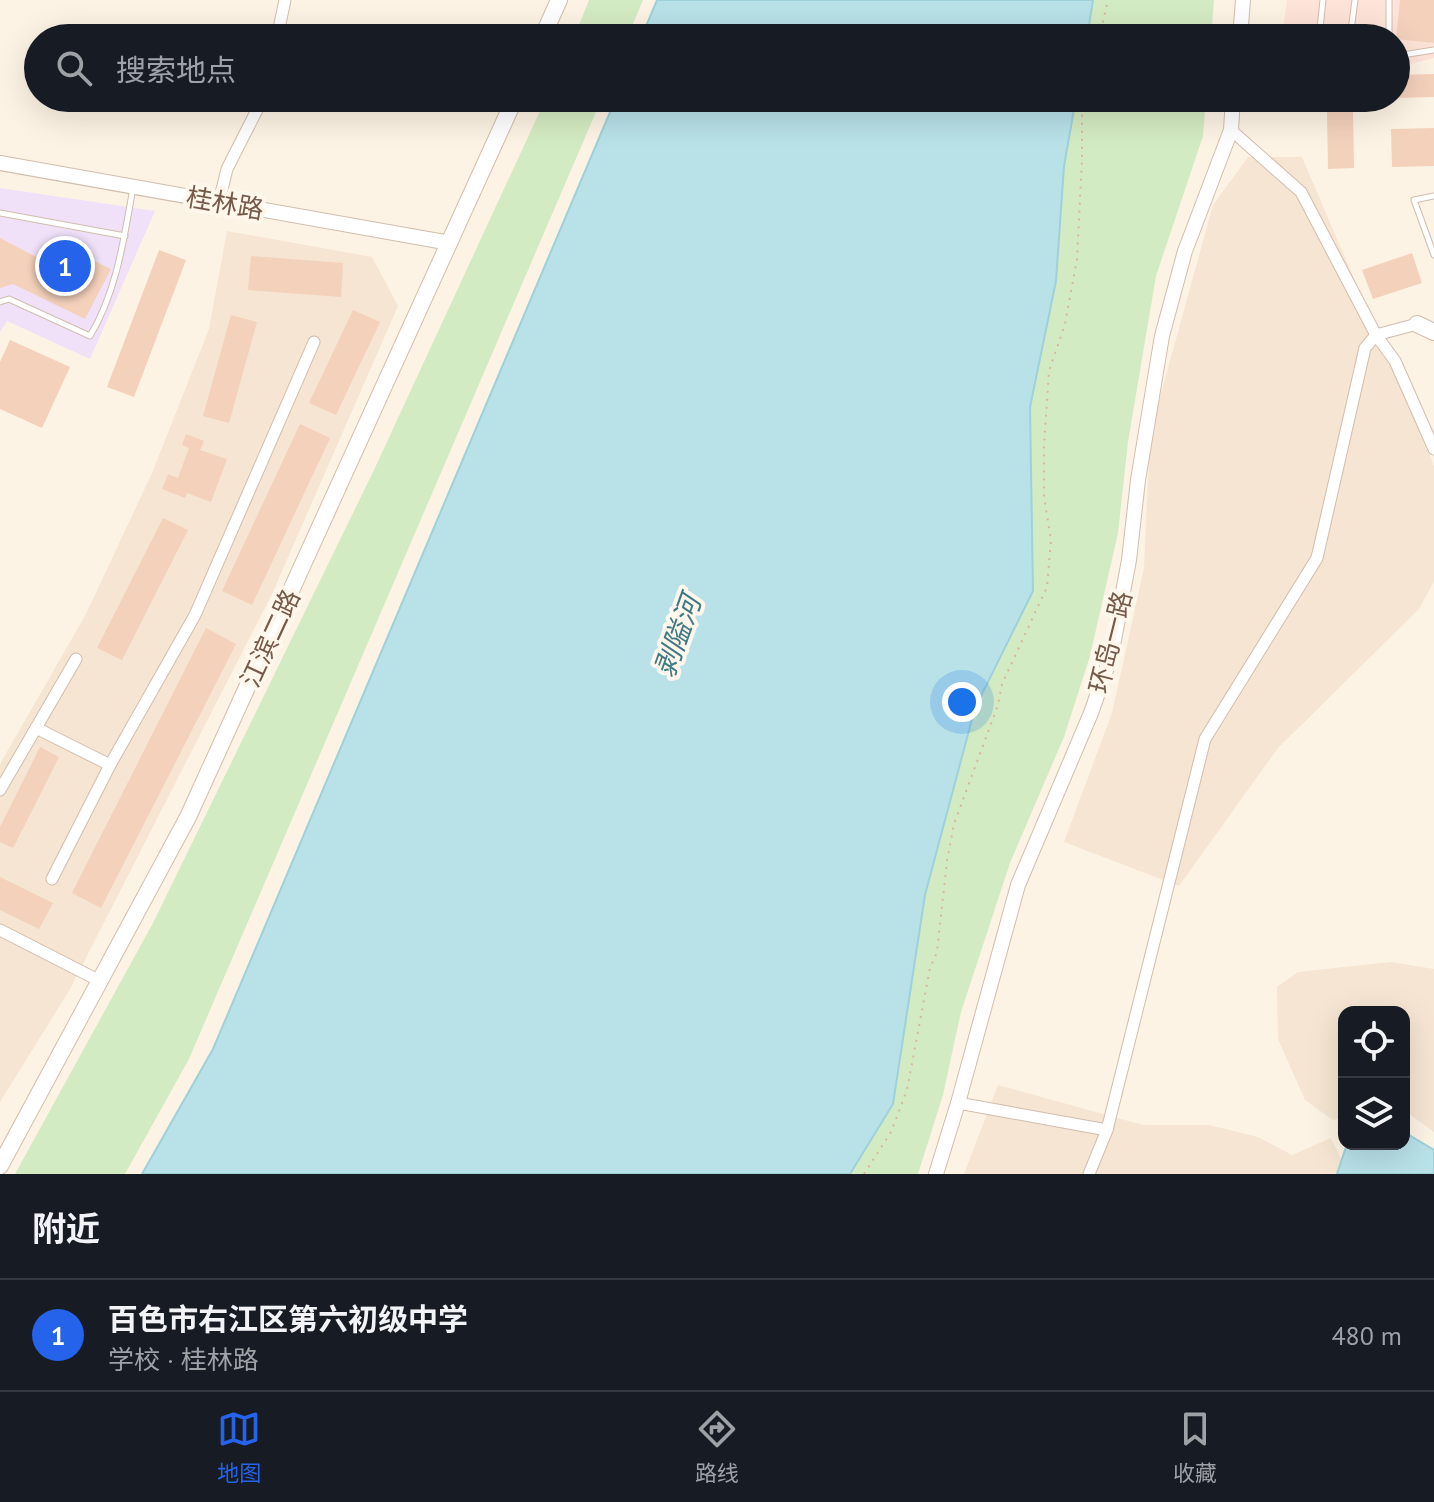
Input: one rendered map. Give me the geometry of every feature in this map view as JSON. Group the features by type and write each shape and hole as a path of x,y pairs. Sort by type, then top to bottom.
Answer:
{"main road":[{"path":"548,24 559,0"},
{"name":"江滨二路","path":"0,1166 188,817 509,112"},
{"path":"1417,324 1434,318"},
{"path":"1417,324 1434,332"}],"street":[{"path":"280,24 285,0"},
{"path":"1241,24 1243,0"},
{"path":"219,202 227,169 256,112"},
{"name":"环岛一路","path":"936,1174 1018,885 1091,713 1111,656 1129,560 1138,480 1162,336 1185,251 1231,130 1232,112"},
{"path":"1231,130 1301,192 1376,335 1395,361 1434,449"},
{"name":"桂林路","path":"0,163 450,243"},
{"path":"1089,1174 1107,1130 1205,739 1317,558 1365,348 1376,335 1417,324"},
{"path":"52,879 110,765 195,615 314,342"},
{"path":"0,790 76,659"},
{"path":"36,728 110,765"},
{"path":"0,930 100,981"},
{"path":"958,1103 1107,1130"}],"lane":[{"path":"1320,24 1323,0"},
{"path":"1352,24 1355,0"},
{"path":"1389,0 1389,24"},
{"path":"1410,54 1434,50"},
{"path":"0,302 9,299 90,336 121,259 133,187"},
{"path":"1434,196 1414,200 1434,255"},
{"path":"0,213 125,236"}],"path":[{"path":"1102,24 1108,0"},
{"path":"864,1174 891,1132 907,1090 930,968 937,952 954,824 998,705 1002,684 1047,587 1051,540 1044,497 1044,446 1049,371 1065,324 1077,259 1082,112"}],"shaded area":[{"path":"1287,0 1434,0 1434,58 1410,64 1410,24 1284,24"},
{"path":"1248,157 1302,157 1434,466 1434,581 1419,609 1278,748 1179,886 1064,842 1112,713 1144,568 1150,433 1213,205"},
{"path":"0,188 155,211 90,359 7,321 0,332"},
{"path":"227,231 372,257 398,306 272,594 70,989 0,1102 0,764 86,614 152,473 209,329"},
{"path":"1391,962 1434,969 1434,1132 1410,1114 1410,1006 1338,1006 1338,1119 1333,1120 1305,1100 1278,1039 1277,987 1298,972"},
{"path":"998,1085 1143,1125 1209,1125 1258,1137 1292,1155 1331,1138 1342,1161 1337,1174 964,1174"}],"green space":[{"path":"589,0 643,0 633,24 580,24"},
{"path":"1093,0 1214,0 1212,24 1089,24"},
{"path":"540,112 596,112 189,1059 125,1174 15,1174 153,923 373,472"},
{"path":"1074,112 1205,112 1203,136 1156,276 1128,442 1118,533 1090,656 1064,737 1010,863 961,1012 943,1095 918,1174 850,1174 893,1104 925,895 975,708 1033,591 1030,407 1056,281 1064,166"}],"water":[{"path":"657,0 1093,0 1089,24 647,24"},
{"name":"剥隘河","path":"610,112 1074,112 1064,166 1056,281 1030,407 1033,591 975,708 925,895 893,1104 850,1174 142,1174 213,1049"},
{"path":"1410,1136 1434,1150 1434,1174 1337,1174 1345,1150 1410,1150"}],"building":[{"path":"1400,0 1434,0 1434,43 1410,40 1410,24 1398,24"},
{"path":"1434,74 1434,97 1410,98 1410,75"},
{"path":"1327,112 1353,112 1354,168 1328,169"},
{"path":"1434,128 1434,166 1392,167 1391,129"},
{"path":"0,238 44,261 54,242 111,269 85,319 13,284 0,288"},
{"path":"159,250 186,260 134,397 107,387"},
{"path":"1412,253 1422,283 1373,299 1362,270"},
{"path":"251,256 343,263 341,297 248,290"},
{"path":"353,310 380,322 336,415 309,403"},
{"path":"231,315 257,322 229,423 203,416"},
{"path":"10,340 70,367 42,428 0,409 0,362"},
{"path":"300,424 330,438 252,605 222,591"},
{"path":"186,434 204,441 200,450 227,459 211,502 187,493 185,498 162,489 168,474 178,478 189,448 182,445"},
{"path":"163,518 188,530 122,660 97,648"},
{"path":"206,628 236,644 101,908 72,893"},
{"path":"40,747 59,757 13,848 0,842 0,827"},
{"path":"0,877 53,903 39,929 0,910"}],"place":[{"name":"百色市右江区第六初级中学","path":"65,266"}]}
